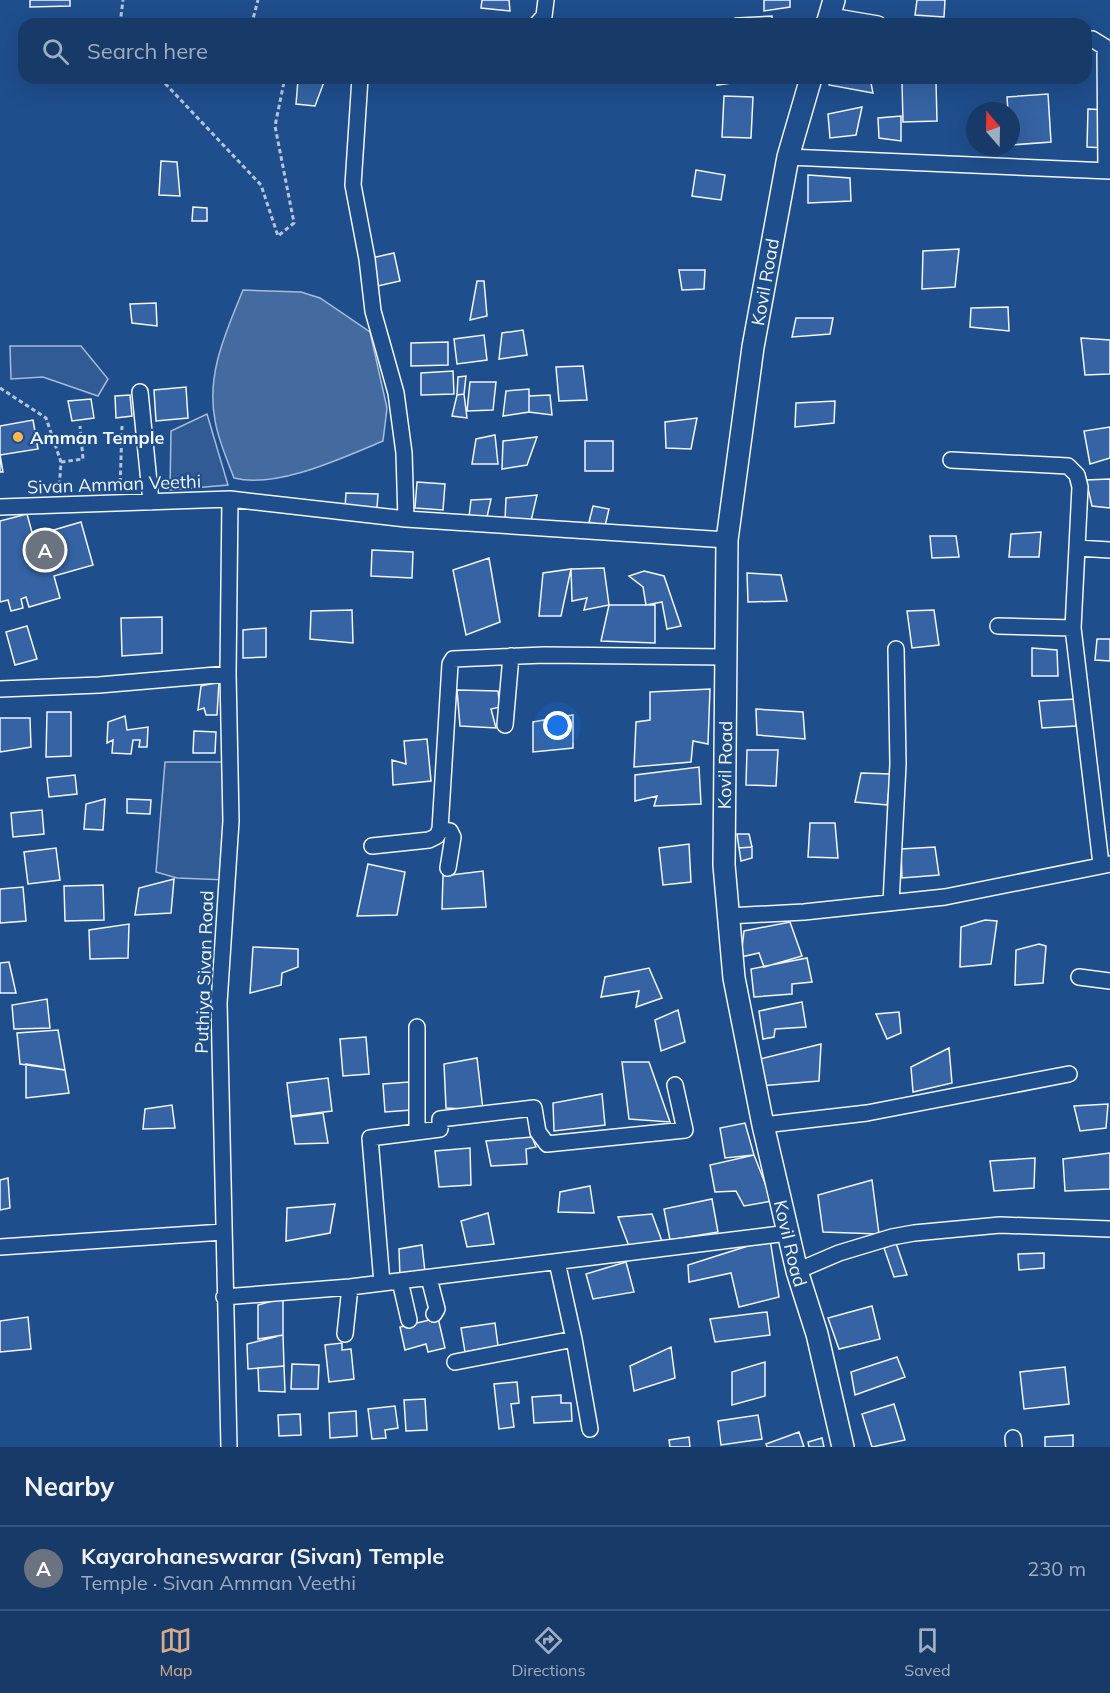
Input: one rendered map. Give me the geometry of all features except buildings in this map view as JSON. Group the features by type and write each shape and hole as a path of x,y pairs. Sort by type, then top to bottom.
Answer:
{"street":[{"path":"542,18 546,0"},
{"path":"831,13 852,18"},
{"path":"788,157 1108,171 1105,46 1092,39"},
{"path":"360,84 353,185 367,259 373,311 396,393 404,453 406,519"},
{"name":"Kovil Road","path":"810,84 788,157 753,347 727,540 724,865 734,978 763,1125 788,1233 817,1334 843,1447"},
{"path":"140,392 151,502"},
{"path":"728,916 945,897 1106,864 1073,628 1080,487 1077,475 1068,466 951,460"},
{"name":"Sivan Amman Veethi","path":"0,507 230,499 406,519 727,540"},
{"name":"Puthiya Sivan Road","path":"229,1447 219,1003 231,821 228,674 230,499"},
{"path":"1077,548 1110,550"},
{"path":"999,626 1073,628"},
{"path":"891,903 898,764 896,649"},
{"path":"505,724 511,656"},
{"path":"372,846 429,840 437,836 441,829 450,664 458,657 726,657"},
{"path":"0,689 99,686 228,674"},
{"path":"441,829 450,831 453,837 448,868"},
{"path":"1079,977 1110,981"},
{"path":"417,1027 417,1132"},
{"path":"763,1125 867,1113 1070,1074"},
{"path":"382,1283 370,1138 440,1129 440,1119 534,1108 538,1132 547,1144 685,1130 675,1084"},
{"path":"798,1271 850,1250 914,1233 1000,1225 1110,1229"},
{"path":"0,1247 223,1232"},
{"path":"224,1297 350,1287 788,1233"},
{"path":"557,1262 590,1429"},
{"path":"429,1278 437,1309 434,1314"},
{"path":"400,1281 409,1320"},
{"path":"345,1334 350,1287"},
{"path":"455,1362 573,1339"}],"path":[{"path":"121,18 123,0"},
{"path":"253,18 258,0"},
{"path":"166,84 261,185 278,236 294,223 275,126 284,84"},
{"path":"0,388 46,418 61,462 59,505"},
{"path":"61,462 83,459 80,426"},
{"path":"119,503 122,426"}],"shaded area":[{"path":"243,290 301,292 320,298 370,332 387,408 383,441 289,476 251,480 234,478 216,427 213,386 219,354"},
{"path":"10,346 81,346 108,379 98,396 43,377 11,379"},
{"path":"207,414 228,485 170,490 171,431"},
{"path":"165,762 229,762 227,880 177,878 156,872"}],"place":[{"name":"Amman Temple","path":"18,437"},
{"name":"Kayarohaneswarar (Sivan) Temple","path":"45,550"}]}
